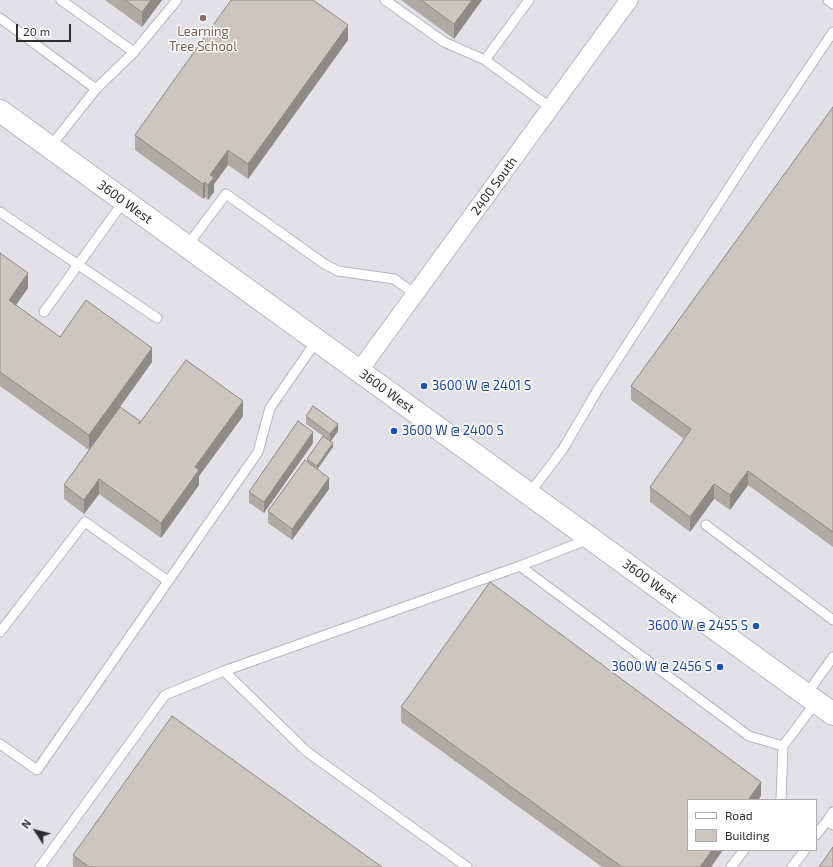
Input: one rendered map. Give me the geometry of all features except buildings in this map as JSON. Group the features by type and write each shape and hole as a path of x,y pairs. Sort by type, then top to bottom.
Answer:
{"street":[{"name":"2400 South","path":"359,371 629,0"},
{"name":"3600 West","path":"0,111 819,704"}],"lane":[{"path":"61,0 134,52"},
{"path":"50,148 96,89 134,52 177,0"},
{"path":"385,0 444,42 485,60 551,108"},
{"path":"485,60 529,0"},
{"path":"828,0 833,4"},
{"path":"0,18 96,89"},
{"path":"529,494 563,448 597,391 736,177 833,32"},
{"path":"187,246 226,194 322,264 338,271 394,279 415,294"},
{"path":"44,312 77,264 124,201"},
{"path":"0,212 157,318"},
{"path":"0,744 37,770 258,452 270,408 317,340"},
{"path":"0,632 85,522 168,581"},
{"path":"706,525 833,620"},
{"path":"40,867 165,695 224,671 520,566 590,538"},
{"path":"520,566 749,736 783,746"},
{"path":"781,799 783,746 819,704 833,657"},
{"path":"224,671 306,751 467,867"},
{"path":"817,834 830,823 833,812"},
{"path":"731,867 743,851"},
{"path":"792,867 804,851"}],"shaded area":[{"path":"0,0 833,0 833,867 0,867"}],"place":[{"name":"Learning Tree School","path":"203,18"},
{"name":"3600 W @ 2401 S","path":"424,386"},
{"name":"3600 W @ 2400 S","path":"394,431"},
{"name":"3600 W @ 2455 S","path":"756,626"},
{"name":"3600 W @ 2456 S","path":"720,667"}]}
